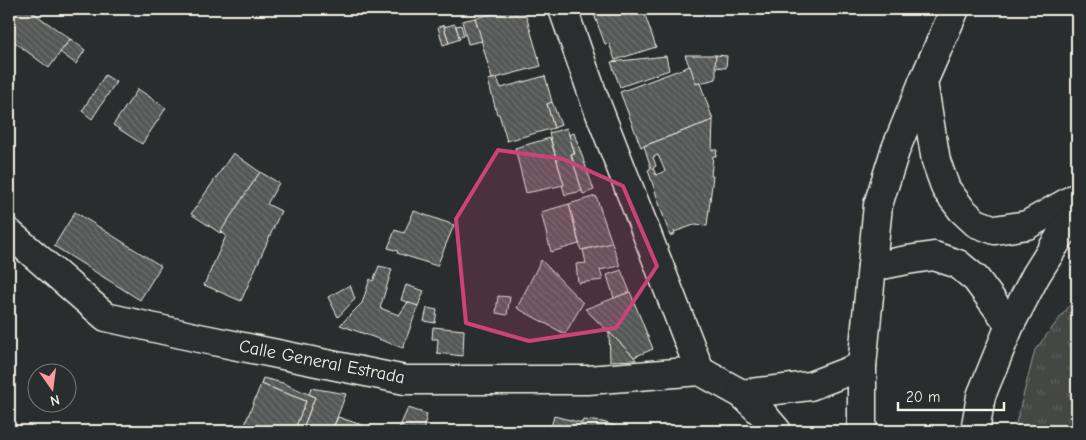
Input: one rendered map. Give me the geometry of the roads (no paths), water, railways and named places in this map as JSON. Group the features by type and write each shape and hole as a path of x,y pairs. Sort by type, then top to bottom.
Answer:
{"main road":[{"path":"563,9 594,98 700,371 742,394 777,431"},
{"path":"862,431 862,366 878,205 895,151 955,9"},
{"path":"923,82 936,161 946,189 962,210 976,223 995,230 1027,225 1077,197"},
{"path":"975,431 981,396 1010,325 1036,275 1061,235 1077,214"},
{"name":"Calle General Estrada","path":"9,233 106,318 404,380 588,380 700,371"},
{"path":"872,267 934,256 958,264 976,279 1010,325"},
{"path":"742,394 810,386 862,366"}]}
